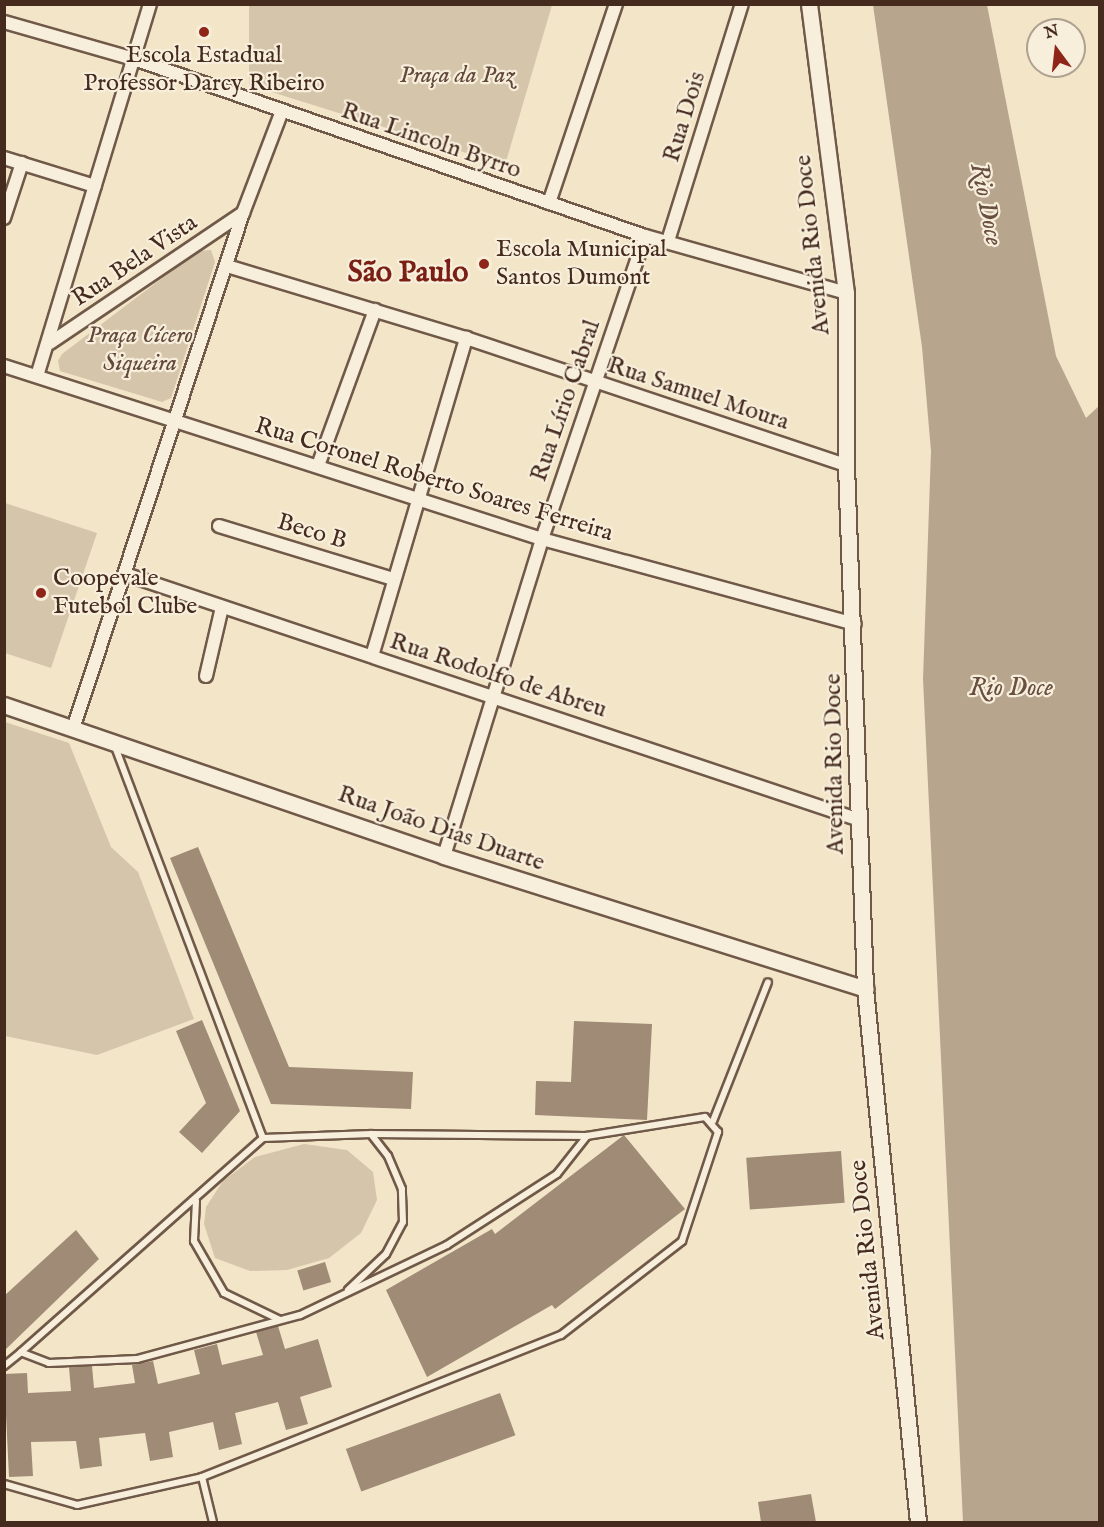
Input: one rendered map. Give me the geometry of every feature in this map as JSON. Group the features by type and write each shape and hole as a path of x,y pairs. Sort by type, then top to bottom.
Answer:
{"street":[{"path":"37,376 50,343 150,4"},
{"path":"549,204 616,4"},
{"name":"Rua Dois","path":"668,241 742,4"},
{"name":"Avenida Rio Doce","path":"808,4 846,293 846,465 855,624 857,819 865,989 918,1522"},
{"name":"Rua Lincoln Byrro","path":"4,22 134,59 645,236 846,293"},
{"path":"74,726 243,213 282,111"},
{"path":"4,158 95,186"},
{"path":"4,218 22,163"},
{"name":"Rua Bela Vista","path":"50,343 243,213"},
{"name":"Rua Lírio Cabral","path":"444,856 593,381 645,236"},
{"name":"Rua Samuel Moura","path":"227,266 466,338 846,465"},
{"path":"319,464 375,310"},
{"path":"372,656 466,338"},
{"name":"Rua Coronel Roberto Soares Ferreira","path":"4,366 174,421 319,464 542,539 855,624"},
{"name":"Beco B","path":"219,526 393,579"},
{"name":"Rua Rodolfo de Abreu","path":"124,574 857,819"},
{"path":"206,676 222,607"},
{"name":"Rua João Dias Duarte","path":"4,705 112,738 444,856 865,989"}],"lane":[{"path":"112,738 262,1138"},
{"path":"713,1121 768,982"},
{"path":"4,1366 196,1201 262,1138 371,1134 587,1136 705,1118 713,1121 718,1132 682,1241 561,1335 202,1477 77,1505 4,1484"},
{"path":"343,1294 386,1254 403,1222 402,1189 388,1156 371,1134"},
{"path":"21,1352 49,1363 137,1359 280,1320 343,1294 447,1245 547,1180 587,1136"},
{"path":"196,1201 194,1241 224,1293 280,1320"},
{"path":"202,1477 213,1522"}],"green space":[{"name":"Praça da Paz","path":"249,4 552,5 505,165 249,85"},
{"name":"Praça Cícero Siqueira","path":"211,250 215,262 171,398 162,402 60,371 58,361 62,354 198,251"},
{"name":"Coopevale Futebol Clube","path":"5,503 97,533 51,668 5,653"},
{"path":"5,722 69,743 111,847 138,872 194,1019 97,1055 5,1036"},
{"path":"304,1144 347,1150 373,1172 377,1200 361,1233 329,1258 287,1270 250,1271 215,1258 204,1224 206,1207 223,1181 255,1157"}],"water":[{"name":"Rio Doce","path":"873,5 987,5 1056,356 1086,418 1099,406 1099,1522 963,1522 923,679 931,451 922,347"}],"building":[{"path":"198,847 289,1067 413,1072 411,1109 271,1104 170,858"},
{"path":"202,1020 240,1111 202,1153 179,1132 206,1103 176,1031"},
{"path":"574,1021 652,1024 647,1120 535,1115 536,1081 571,1082"},
{"path":"624,1135 685,1209 555,1309 552,1305 427,1377 386,1290 492,1229 495,1234"},
{"path":"841,1151 845,1203 750,1210 746,1158"},
{"path":"76,1230 99,1259 4,1351 4,1296"},
{"path":"325,1262 331,1282 303,1291 297,1270"},
{"path":"278,1326 285,1349 318,1339 332,1387 300,1397 308,1424 286,1430 278,1402 235,1413 242,1444 219,1450 213,1422 169,1432 173,1457 150,1461 145,1433 99,1438 102,1466 80,1469 76,1441 31,1442 33,1476 9,1477 4,1374 27,1373 28,1393 71,1391 69,1367 92,1366 94,1388 135,1383 132,1365 153,1361 158,1384 200,1374 194,1350 217,1344 222,1365 263,1355 256,1332"},
{"path":"500,1393 515,1435 361,1491 346,1449"},
{"path":"811,1494 816,1522 761,1522 758,1502"}],"place":[{"name":"Escola Estadual Professor Darcy Ribeiro","path":"204,32"},
{"name":"Escola Municipal Santos Dumont","path":"484,264"},
{"name":"Coopevale Futebol Clube","path":"41,593"}],"district":[{"name":"São Paulo","path":"408,273"}]}
